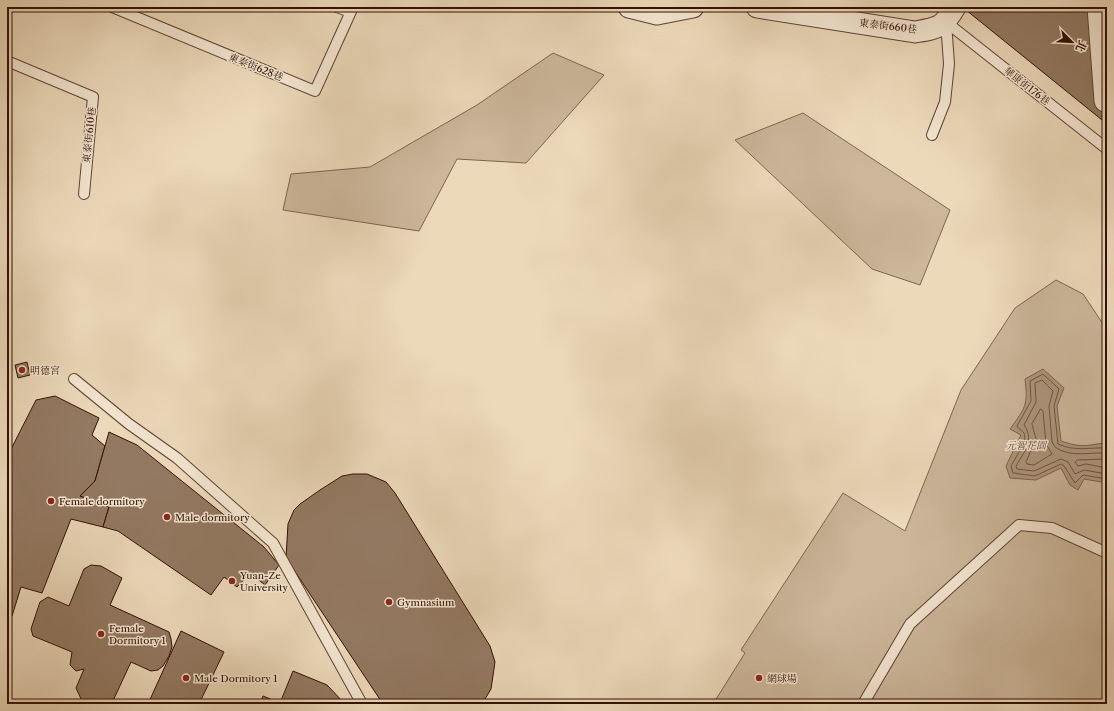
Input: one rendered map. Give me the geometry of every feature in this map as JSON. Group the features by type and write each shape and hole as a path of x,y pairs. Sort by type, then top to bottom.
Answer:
{"street":[{"path":"629,7 657,14 693,7"},
{"name":"東泰街660巷","path":"757,7 915,32 931,29 951,15"},
{"path":"1098,7 1105,101"}],"lane":[{"name":"東泰街628巷","path":"112,7 315,91 352,10"},
{"path":"337,7 352,10"},
{"path":"932,135 945,102 951,15"},
{"name":"華康街176巷","path":"951,15 1107,149"},
{"name":"東泰街610巷","path":"7,61 93,97 84,194"},
{"path":"74,379 129,424 177,458 273,543 362,704"},
{"path":"863,704 910,624 1019,525 1052,528 1107,553"}],"green space":[{"path":"553,53 604,75 526,163 457,159 419,231 283,210 291,174 370,167 477,105"},
{"path":"803,113 950,210 920,285 872,269 735,140"},
{"name":"元智花園","path":"1056,280 1083,294 1107,330 1106,704 713,704 745,653 741,650 843,493 905,531 961,390 1015,308"}],"water":[{"path":"1043,369 1064,388 1057,406 1061,441 1087,446 1107,444 1107,483 1084,479 1078,490 1070,485 1061,468 1036,480 1010,478 1006,466 1021,435 1010,429 1020,416 1025,406 1025,379"}],"building":[{"path":"968,7 1107,7 1107,124 966,10"},
{"name":"明德宮","path":"27,362 30,375 18,378 15,365"},
{"name":"Female dormitory","path":"55,396 99,418 92,435 105,446 95,481 80,496 109,507 103,527 71,519 42,593 21,587 12,616 7,611 7,457 36,400"},
{"name":"Male dormitory","path":"109,432 137,445 264,547 279,565 265,585 250,573 237,587 224,577 211,595 118,531 103,527 109,507 80,496 95,481"},
{"name":"Gymnasium","path":"367,474 386,482 395,493 490,646 495,662 491,689 482,704 383,704 286,558 288,524 294,510 300,504 342,476"},
{"name":"Female Dormitory 1","path":"91,565 101,566 122,578 110,605 169,632 171,639 172,647 169,656 163,666 158,670 151,671 131,662 112,703 110,704 87,704 82,701 76,688 84,669 76,671 70,665 72,652 33,636 31,629 40,602 48,597 69,606 84,569"},
{"name":"Male Dormitory 1","path":"181,631 224,652 199,704 148,704"},
{"path":"293,671 327,685 345,704 260,704 263,696 280,703"}],"place":[{"name":"明德宮","path":"22,370"},
{"name":"Female dormitory","path":"51,501"},
{"name":"Male dormitory","path":"167,517"},
{"name":"Yuan-Ze University","path":"232,581"},
{"name":"Gymnasium","path":"389,602"},
{"name":"Female Dormitory 1","path":"101,634"},
{"name":"Male Dormitory 1","path":"186,678"},
{"name":"網球場","path":"759,678"}]}
